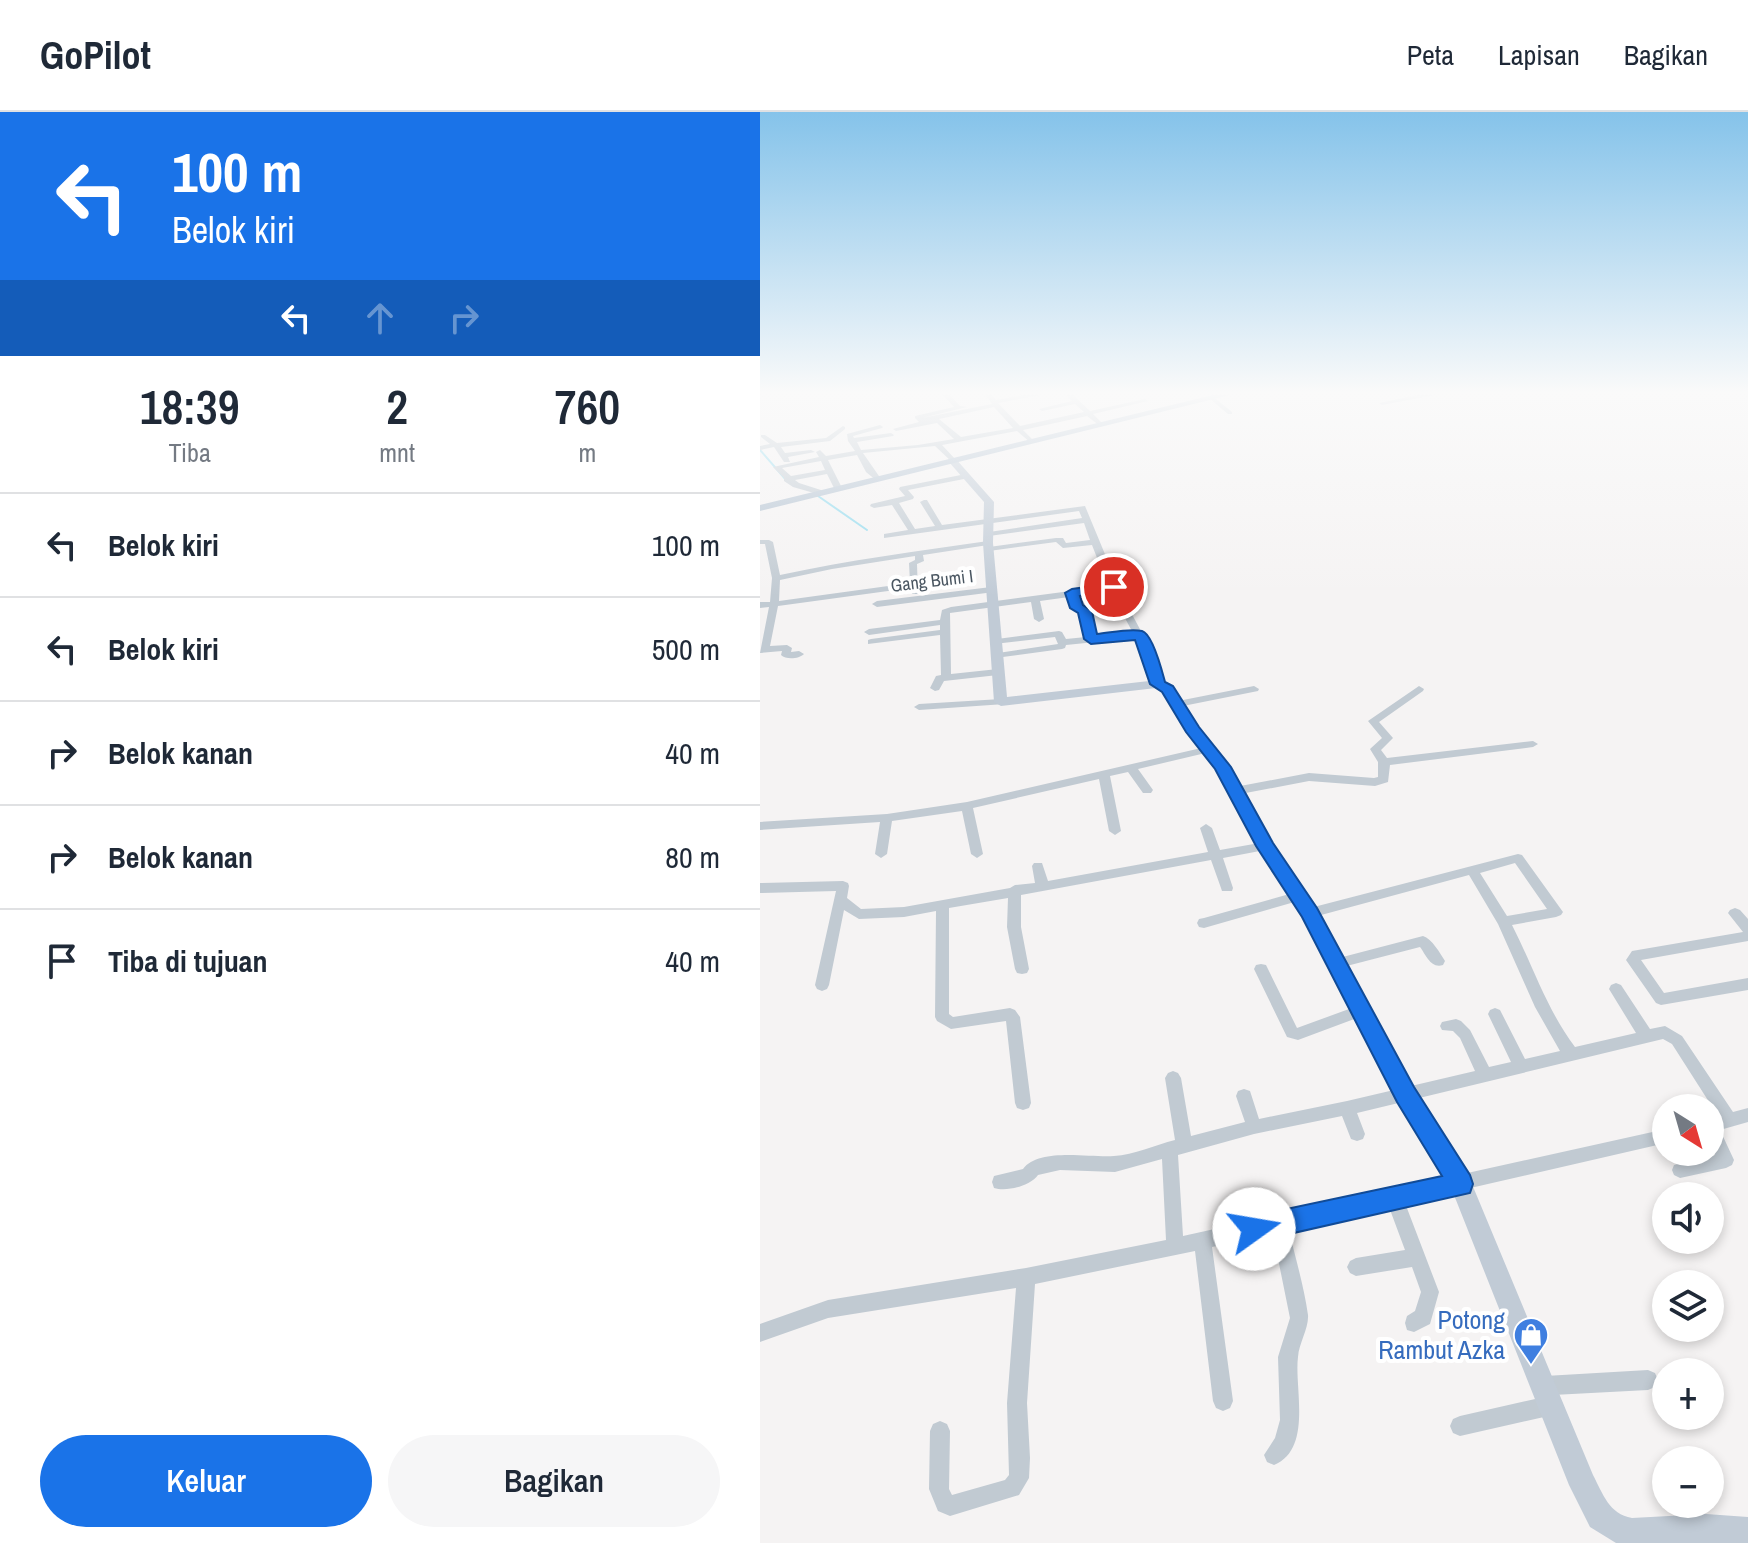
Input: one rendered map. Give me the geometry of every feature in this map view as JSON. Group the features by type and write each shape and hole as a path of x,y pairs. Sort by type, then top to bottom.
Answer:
{"main road":[{"path":"760,508 945,462"}],"street":[{"path":"806,462 777,467 787,479 817,494"},
{"path":"824,462 838,488"},
{"path":"864,462 877,479"},
{"path":"954,462 989,500 991,590 1001,702"},
{"path":"787,479 829,471"},
{"path":"897,474 916,487"},
{"path":"874,506 910,497 897,474"},
{"path":"903,489 966,476"},
{"path":"894,502 913,532"},
{"path":"924,502 940,528"},
{"path":"887,536 1080,507 1084,509 1094,542 1114,587 947,611 946,677"},
{"path":"776,578 989,542 1088,520"},
{"path":"989,542 1056,540 1066,546 1094,542"},
{"path":"760,542 769,542 776,578 774,604 762,650 787,648 786,655 799,654"},
{"path":"914,599 913,563 920,561 918,552"},
{"path":"760,605 915,585"},
{"name":"Gang Bumi I","path":"877,604 991,590"},
{"path":"1072,593 1077,608 1085,611 1091,639"},
{"path":"1035,598 1039,619"},
{"path":"796,613 798,601"},
{"path":"1124,607 1152,661 1158,684"},
{"path":"870,637 945,627"},
{"path":"997,642 1059,634 1063,648"},
{"path":"998,656 1063,648 1091,639 1140,635"},
{"path":"935,688 937,680 946,677 998,672"},
{"path":"919,707 1142,690 1158,684 1168,689 1203,751 1235,791 1265,846 1305,905 1405,1094 1461,1184 1600,1517 1617,1536 1632,1532 1708,1536 1748,1531"},
{"path":"1178,704 1254,689"},
{"path":"1235,791 1309,777 1350,783 1381,781 1385,777 1384,762 1375,749 1388,738 1373,721 1419,689"},
{"path":"1384,762 1533,744"},
{"path":"761,829 887,818 967,806 1203,751"},
{"path":"1131,768 1147,790"},
{"path":"1104,774 1115,831"},
{"path":"967,806 977,854"},
{"path":"881,854 887,818"},
{"path":"1206,828 1227,888"},
{"path":"841,901 859,914 870,915 1265,846"},
{"path":"1204,923 1305,905 1518,858 1555,909 1553,914 1504,922"},
{"path":"1038,866 1042,885"},
{"path":"1472,870 1504,922 1524,960 1539,1001 1572,1055"},
{"path":"760,888 837,883 843,886 822,985"},
{"path":"1015,890 1014,927 1022,969"},
{"path":"943,904 942,1017 951,1023 987,1016 1010,1014 1013,1017 1023,1103"},
{"path":"1735,913 1748,928"},
{"path":"1748,936 1637,955 1633,960 1661,999 1748,984"},
{"path":"1335,964 1420,941 1426,943 1438,961"},
{"path":"1261,969 1292,1033 1298,1034 1360,1011"},
{"path":"1616,989 1646,1036"},
{"path":"1495,1014 1521,1067"},
{"path":"1447,1026 1460,1028 1485,1075"},
{"path":"1000,1182 1028,1176 1033,1169 1060,1162 1115,1164 1254,1127 1347,1108 1646,1036 1672,1034 1730,1121"},
{"path":"1173,1078 1177,1147 1175,1245"},
{"path":"1244,1096 1254,1127"},
{"path":"1347,1108 1357,1134"},
{"path":"1724,1123 1748,1115"},
{"path":"760,1333 828,1309 1026,1277 1202,1241 1652,1139"},
{"path":"1680,1170 1698,1166"},
{"path":"1394,1197 1430,1292 1423,1317 1414,1323"},
{"path":"1274,1455 1283,1443 1290,1420 1288,1357 1299,1318 1279,1223"},
{"path":"1202,1241 1223,1401"},
{"path":"1356,1267 1418,1257"},
{"path":"940,1431 939,1489 945,1504 950,1506 1002,1492 1016,1484 1020,1458 1017,1403 1026,1277"},
{"path":"1460,1426 1549,1395 1648,1380"}],"waterway":[{"path":"770,462 787,481"},
{"path":"818,496 867,530"}],"place":[{"name":"Potong Rambut Azka","path":"1531,1366"}],"route":[{"path":"1114,587 1072,593 1077,608 1085,611 1091,627 1091,639 1140,635 1153,663 1158,684 1168,689 1192,729 1223,767 1265,846 1310,913 1405,1094 1461,1184 1254,1229"}]}
